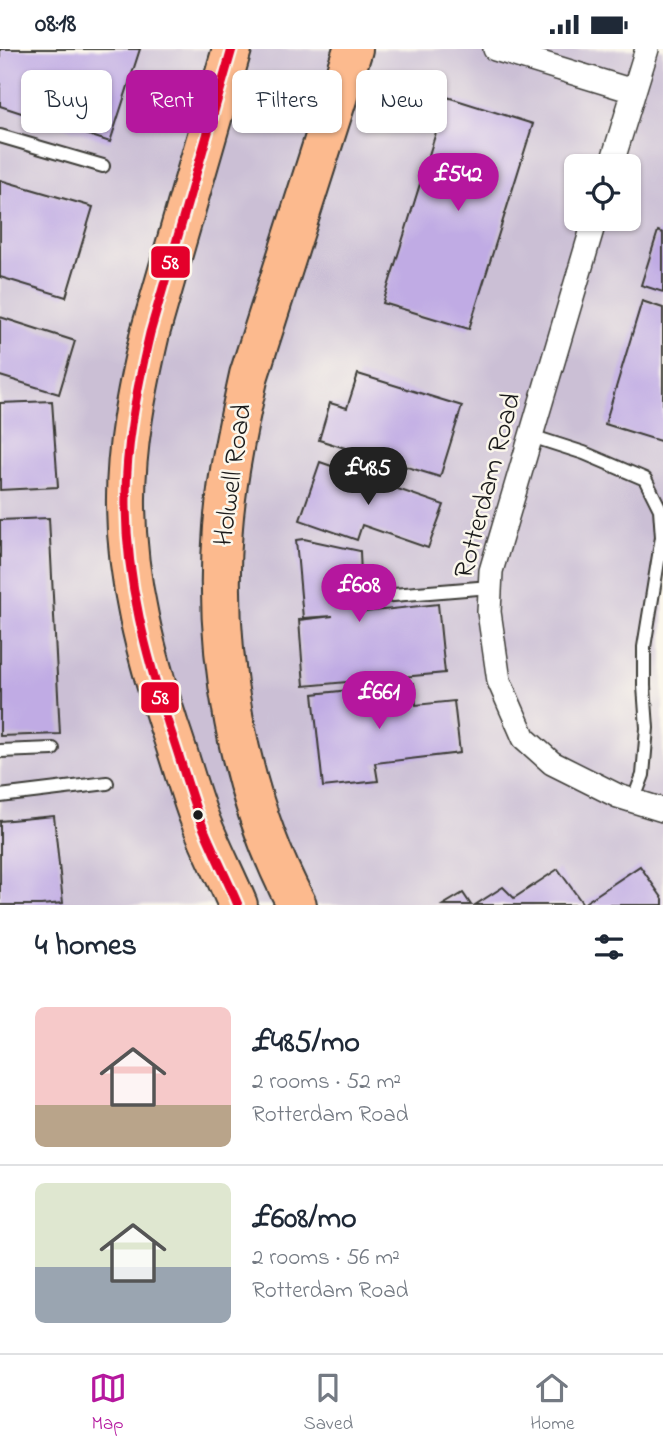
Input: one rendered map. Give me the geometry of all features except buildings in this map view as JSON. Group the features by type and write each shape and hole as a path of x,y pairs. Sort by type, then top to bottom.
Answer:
{"highway":[{"path":"232,49 161,292 141,372 127,464 126,505 134,595 152,675 198,814 238,905"},
{"name":"Holwell Road","path":"297,905 264,831 250,788 233,712 222,628 222,528 236,430 250,375 354,49"}],"street":[{"path":"495,49 633,91"},
{"path":"615,154 647,49"},
{"name":"Rotterdam Road","path":"591,231 491,571 489,612 499,681 524,738 552,763 618,796 663,810"}],"lane":[{"path":"0,136 103,166"},
{"path":"531,436 584,453 645,479 660,509 662,537 644,647 648,728 643,775 633,801"},
{"path":"381,596 490,587"},
{"path":"0,751 53,749"},
{"path":"0,796 107,783"}],"shaded area":[{"path":"0,49 663,49 663,905 0,905"}],"transit line":[{"name":"58","path":"232,49 150,333 136,397 126,507 134,591 153,672 197,812 238,905"}]}
